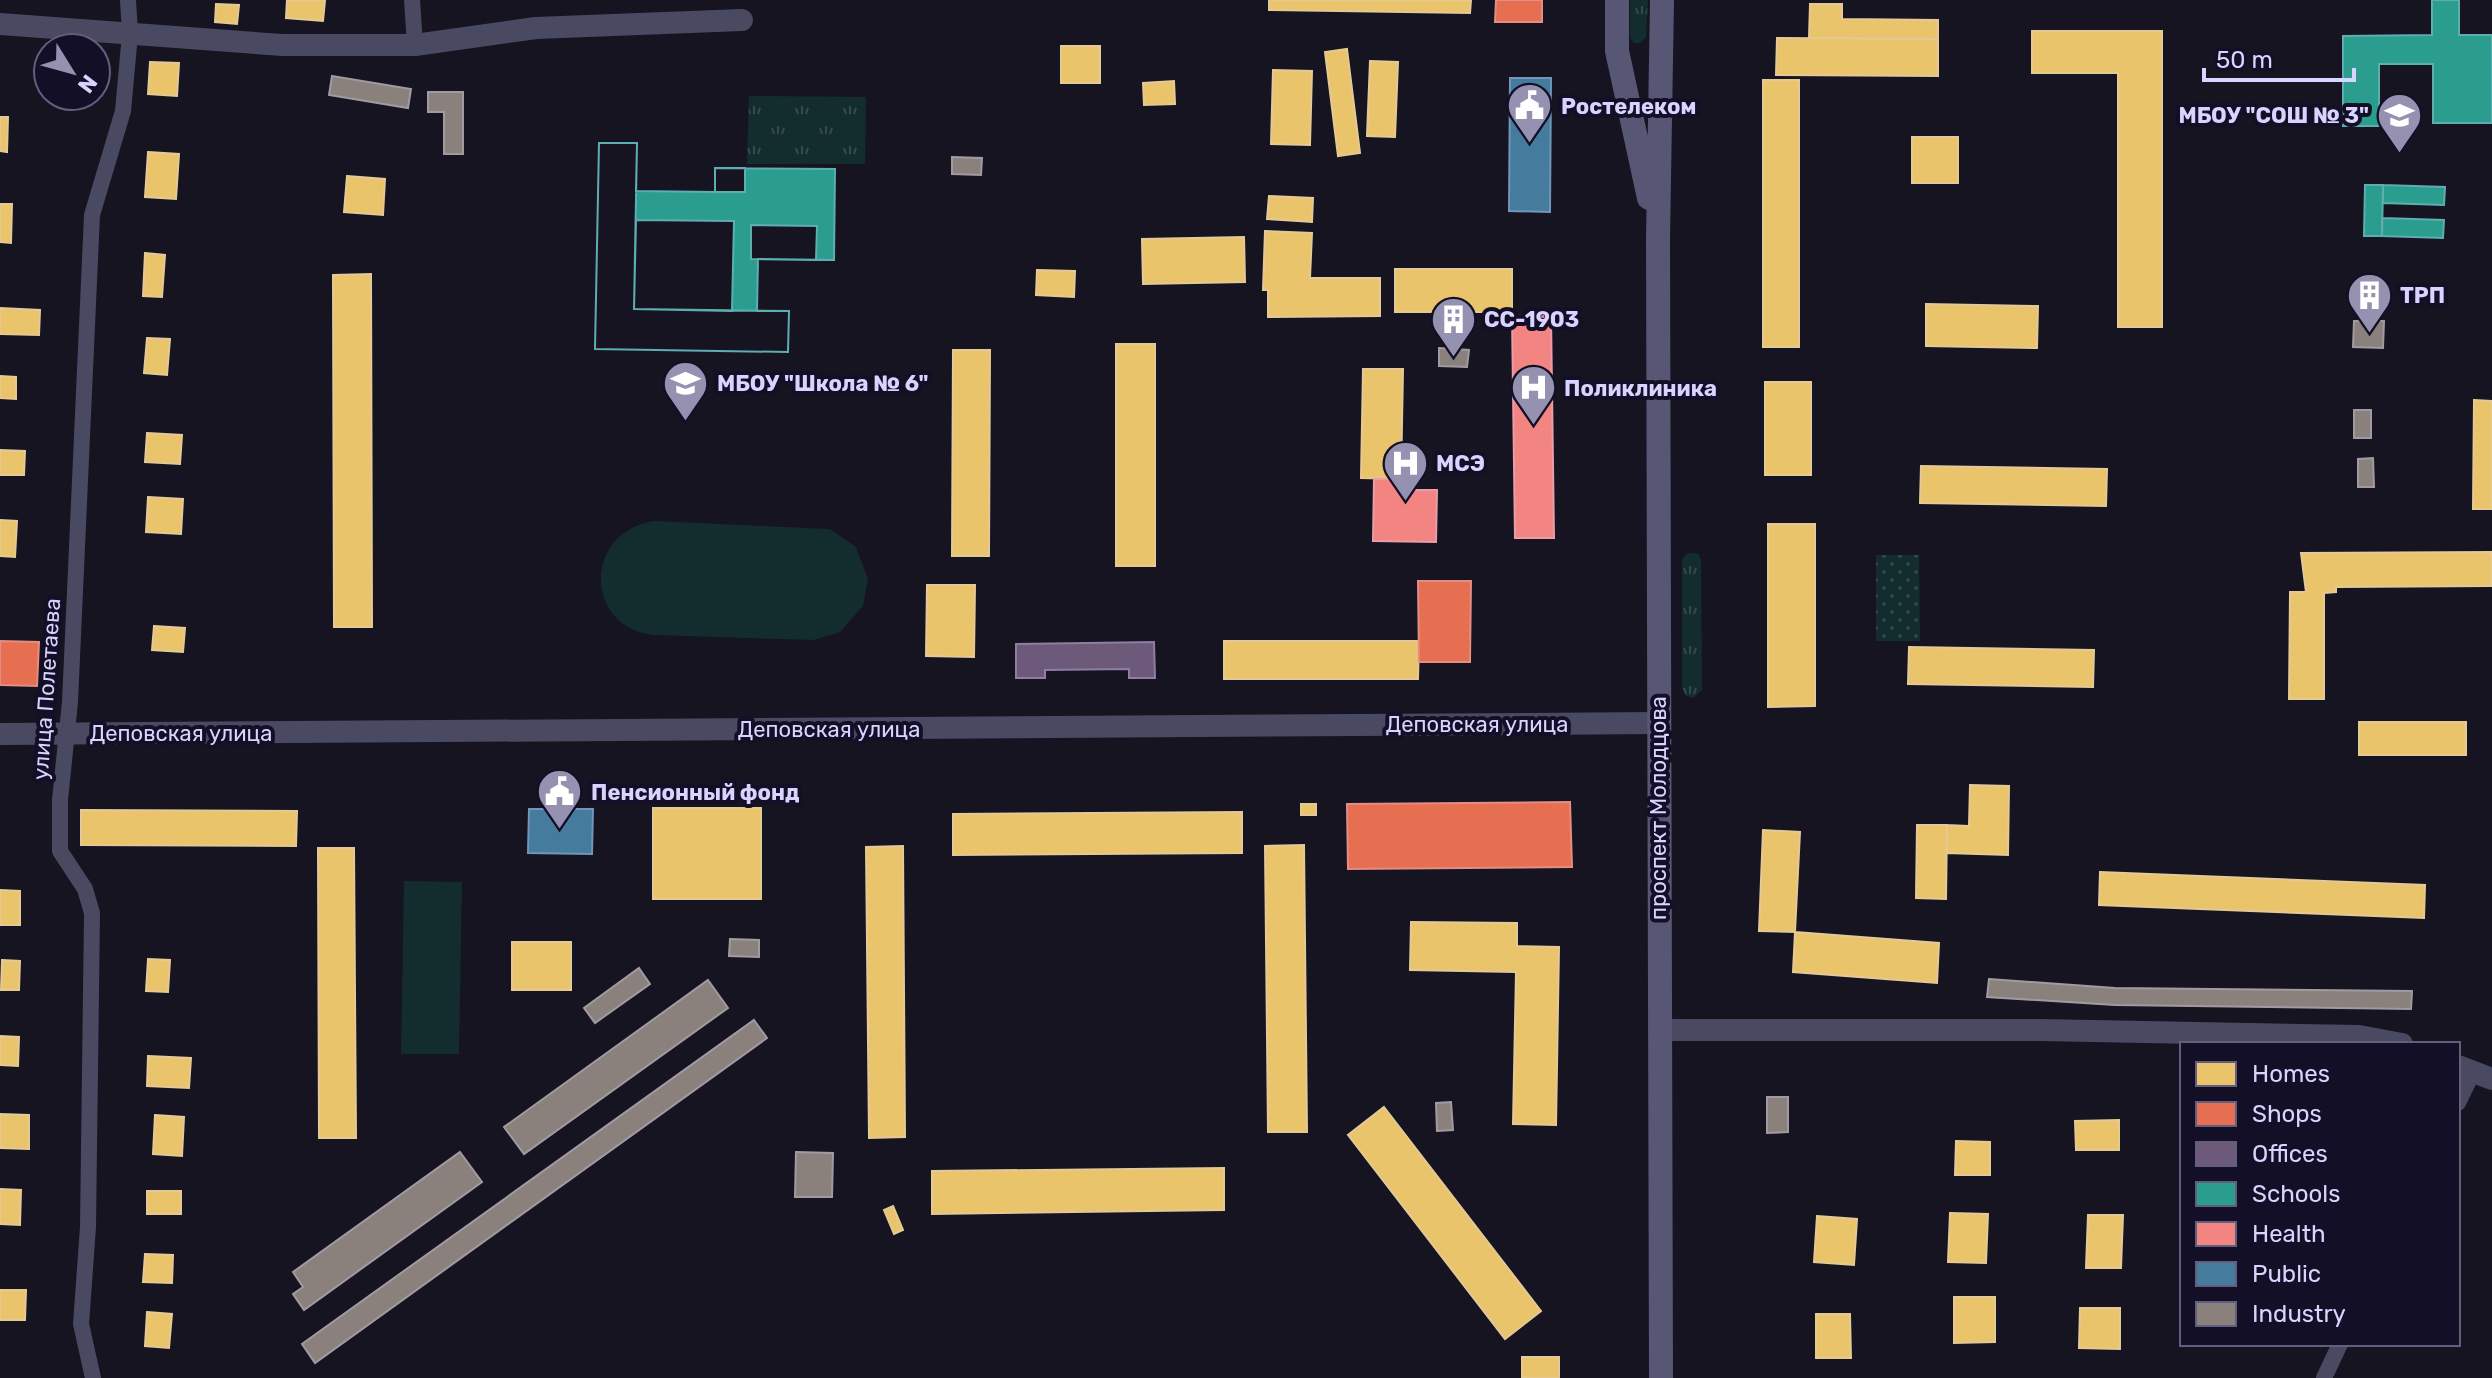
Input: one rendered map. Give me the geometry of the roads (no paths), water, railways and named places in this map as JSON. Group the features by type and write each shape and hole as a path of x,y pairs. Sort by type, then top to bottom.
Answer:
{"main road":[{"name":"проспект Молодцова","path":"1617,0 1617,51 1658,239"},
{"name":"проспект Молодцова","path":"1661,1378 1658,239 1662,0"}],"street":[{"name":"улица Полетаева","path":"93,1378 81,1324 88,1227 92,913 85,889 60,851 60,800 67,734 92,215 123,111 130,34 128,0"},
{"path":"412,0 415,45"},
{"path":"0,24 282,45 415,45 536,28 742,20"},
{"name":"Деповская улица","path":"0,734 1658,723"},
{"path":"1659,1030 2311,1035 2359,1036 2391,1042"},
{"path":"2460,1099 2474,1072"},
{"path":"2324,1378 2339,1346"}],"place":[{"name":"Ростелеком","path":"1530,145"},
{"name":"МБОУ \"СОШ № 3\"","path":"2400,154"},
{"name":"ТРП","path":"2369,334"},
{"name":"СС-1903","path":"1453,358"},
{"name":"МБОУ \"Школа № 6\"","path":"686,422"},
{"name":"Поликлиника","path":"1533,427"},
{"name":"МСЭ","path":"1405,502"},
{"name":"Пенсионный фонд","path":"560,831"}]}
